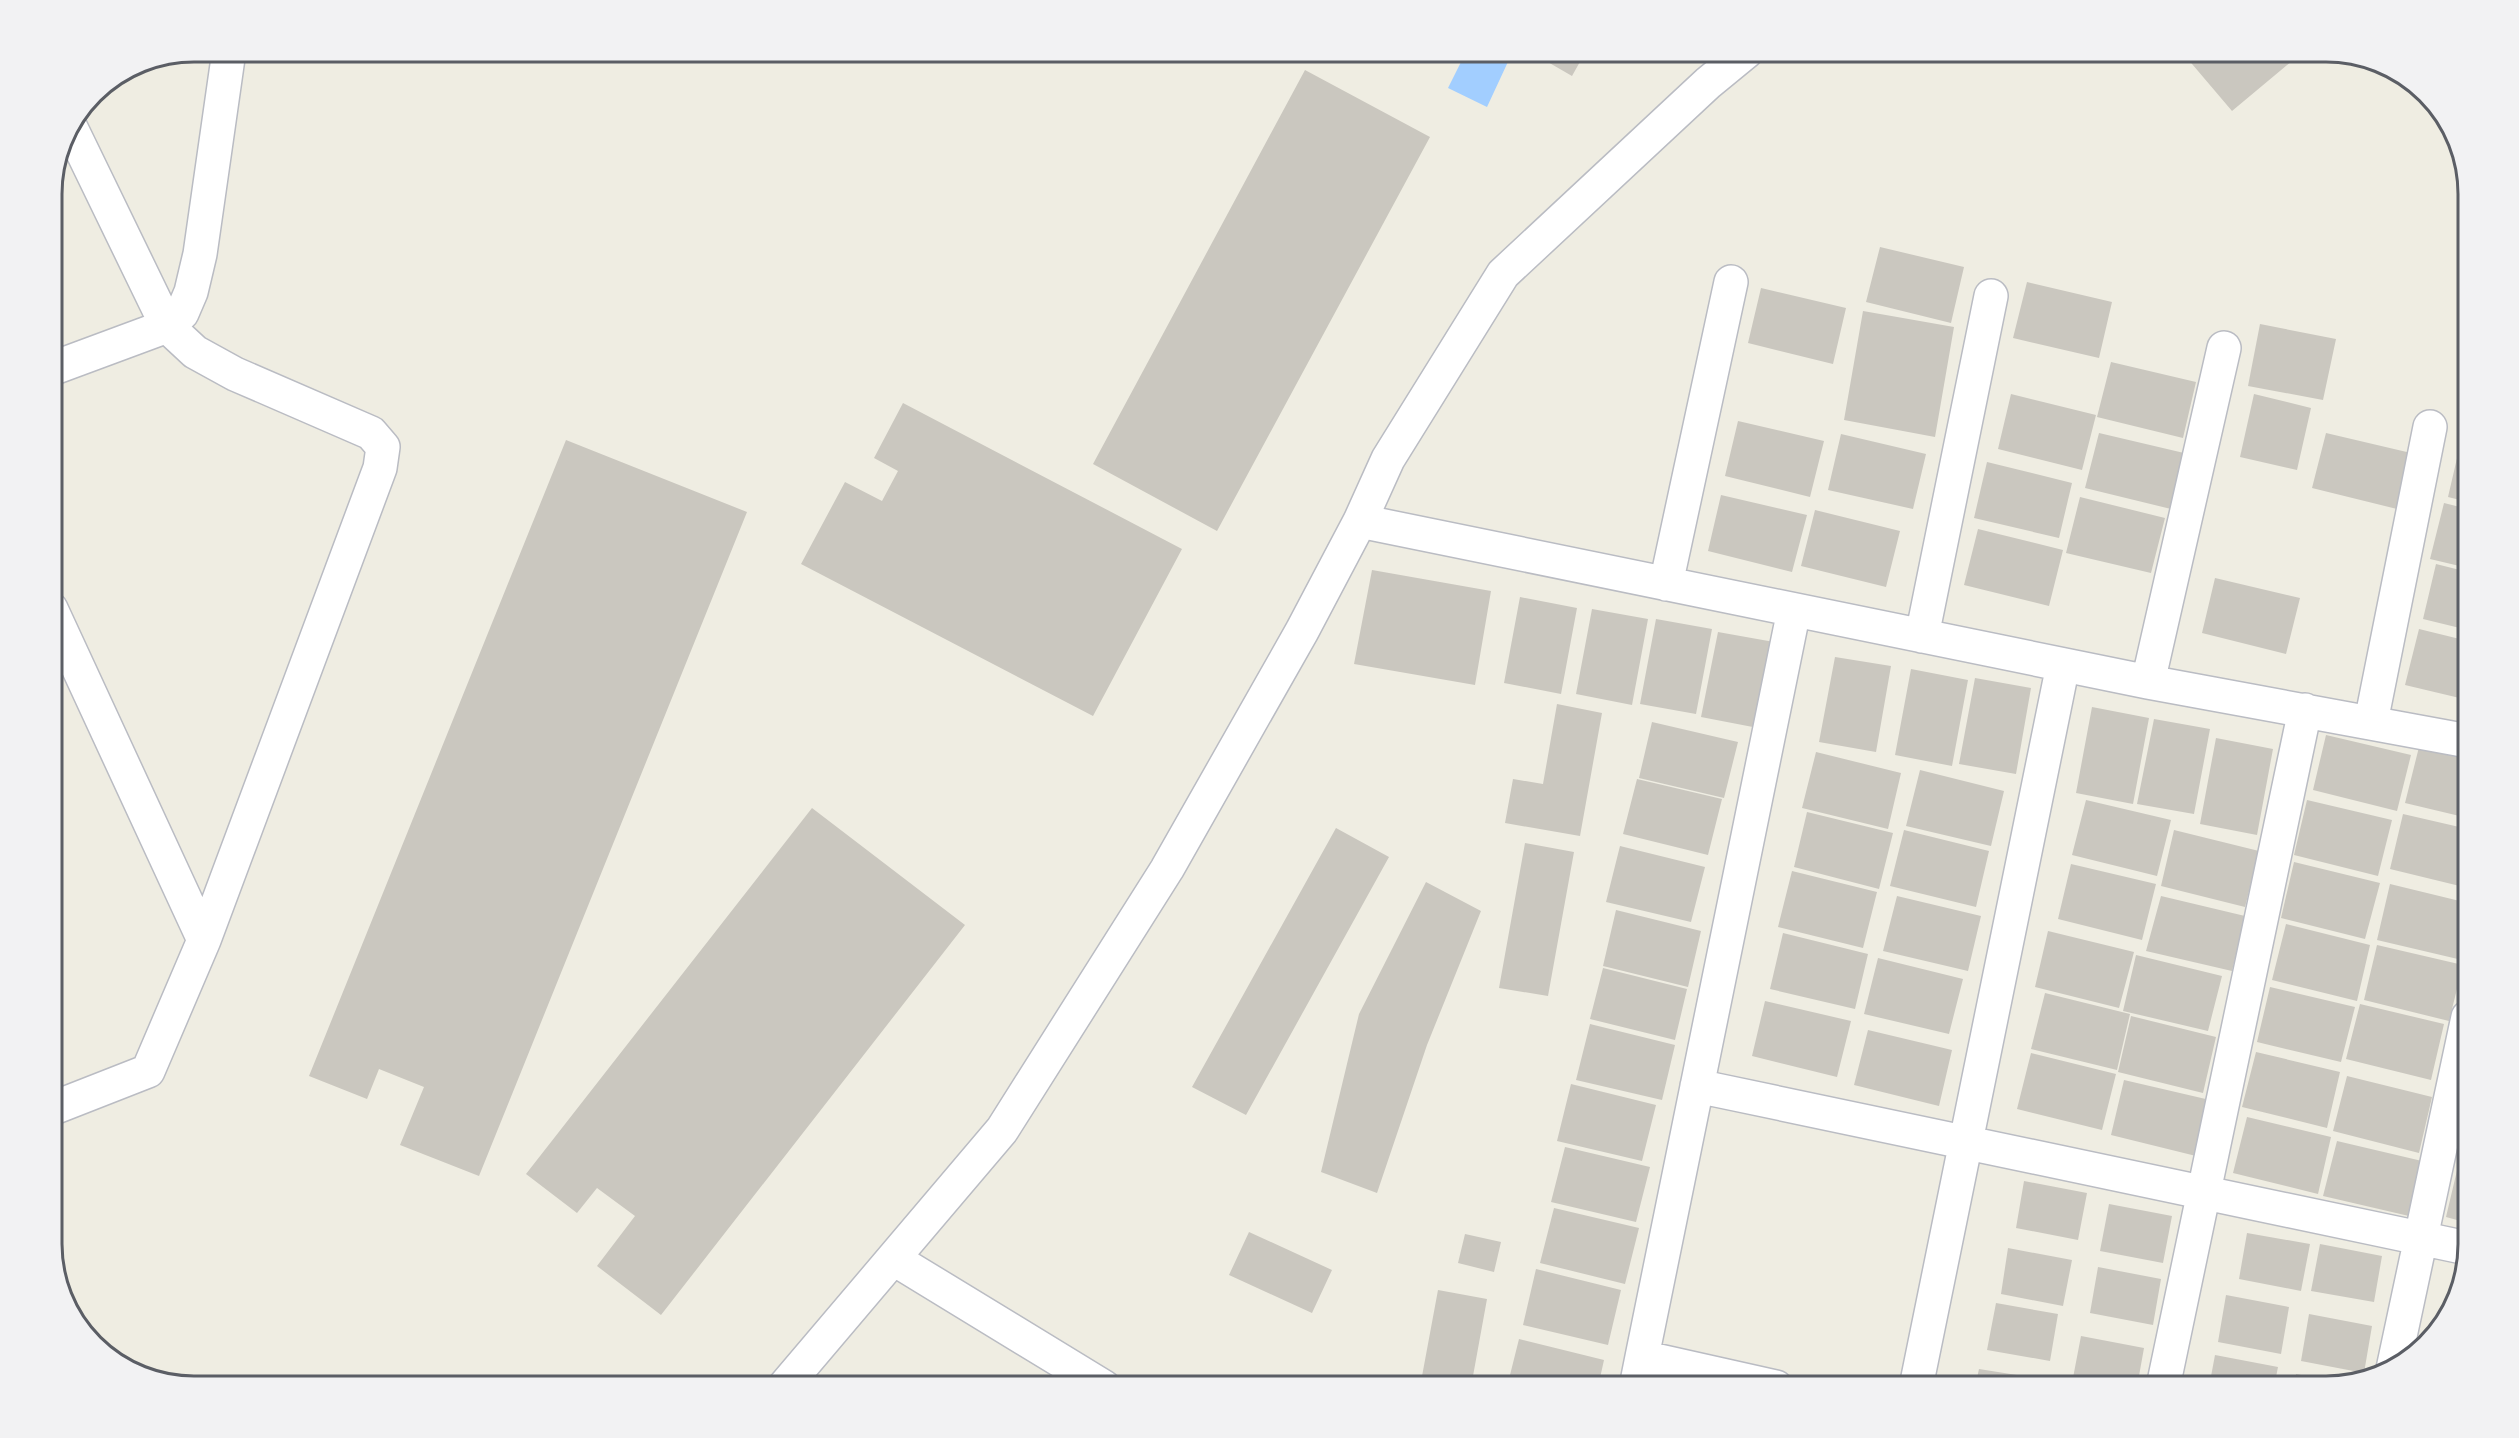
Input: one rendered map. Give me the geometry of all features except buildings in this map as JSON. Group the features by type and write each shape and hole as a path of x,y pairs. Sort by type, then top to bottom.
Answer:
{"street":[{"path":"62,365 167,326 182,313 191,292 200,254 227,62"},
{"path":"793,1376 1002,1130 1161,879 1302,631 1360,521 1388,459 1503,274 1708,83 1734,62"},
{"path":"62,1105 148,1071 204,940 381,468 383,447 370,433 235,374 195,352 167,326 75,136"},
{"path":"1666,584 1731,282"},
{"path":"1922,636 1991,296"},
{"path":"2148,682 2224,348"},
{"path":"2371,722 2430,428"},
{"path":"1360,521 2062,665 2458,739"},
{"path":"1676,1376 1639,1372 1794,610"},
{"path":"62,633 204,940"},
{"path":"1918,1376 2062,665"},
{"path":"2165,1376 2305,710"},
{"path":"2396,1356 2458,1064"},
{"path":"1697,1086 2458,1246"},
{"path":"894,1259 1086,1376"}],"water":[{"path":"1461,62 1508,62 1487,107 1448,88"}]}
